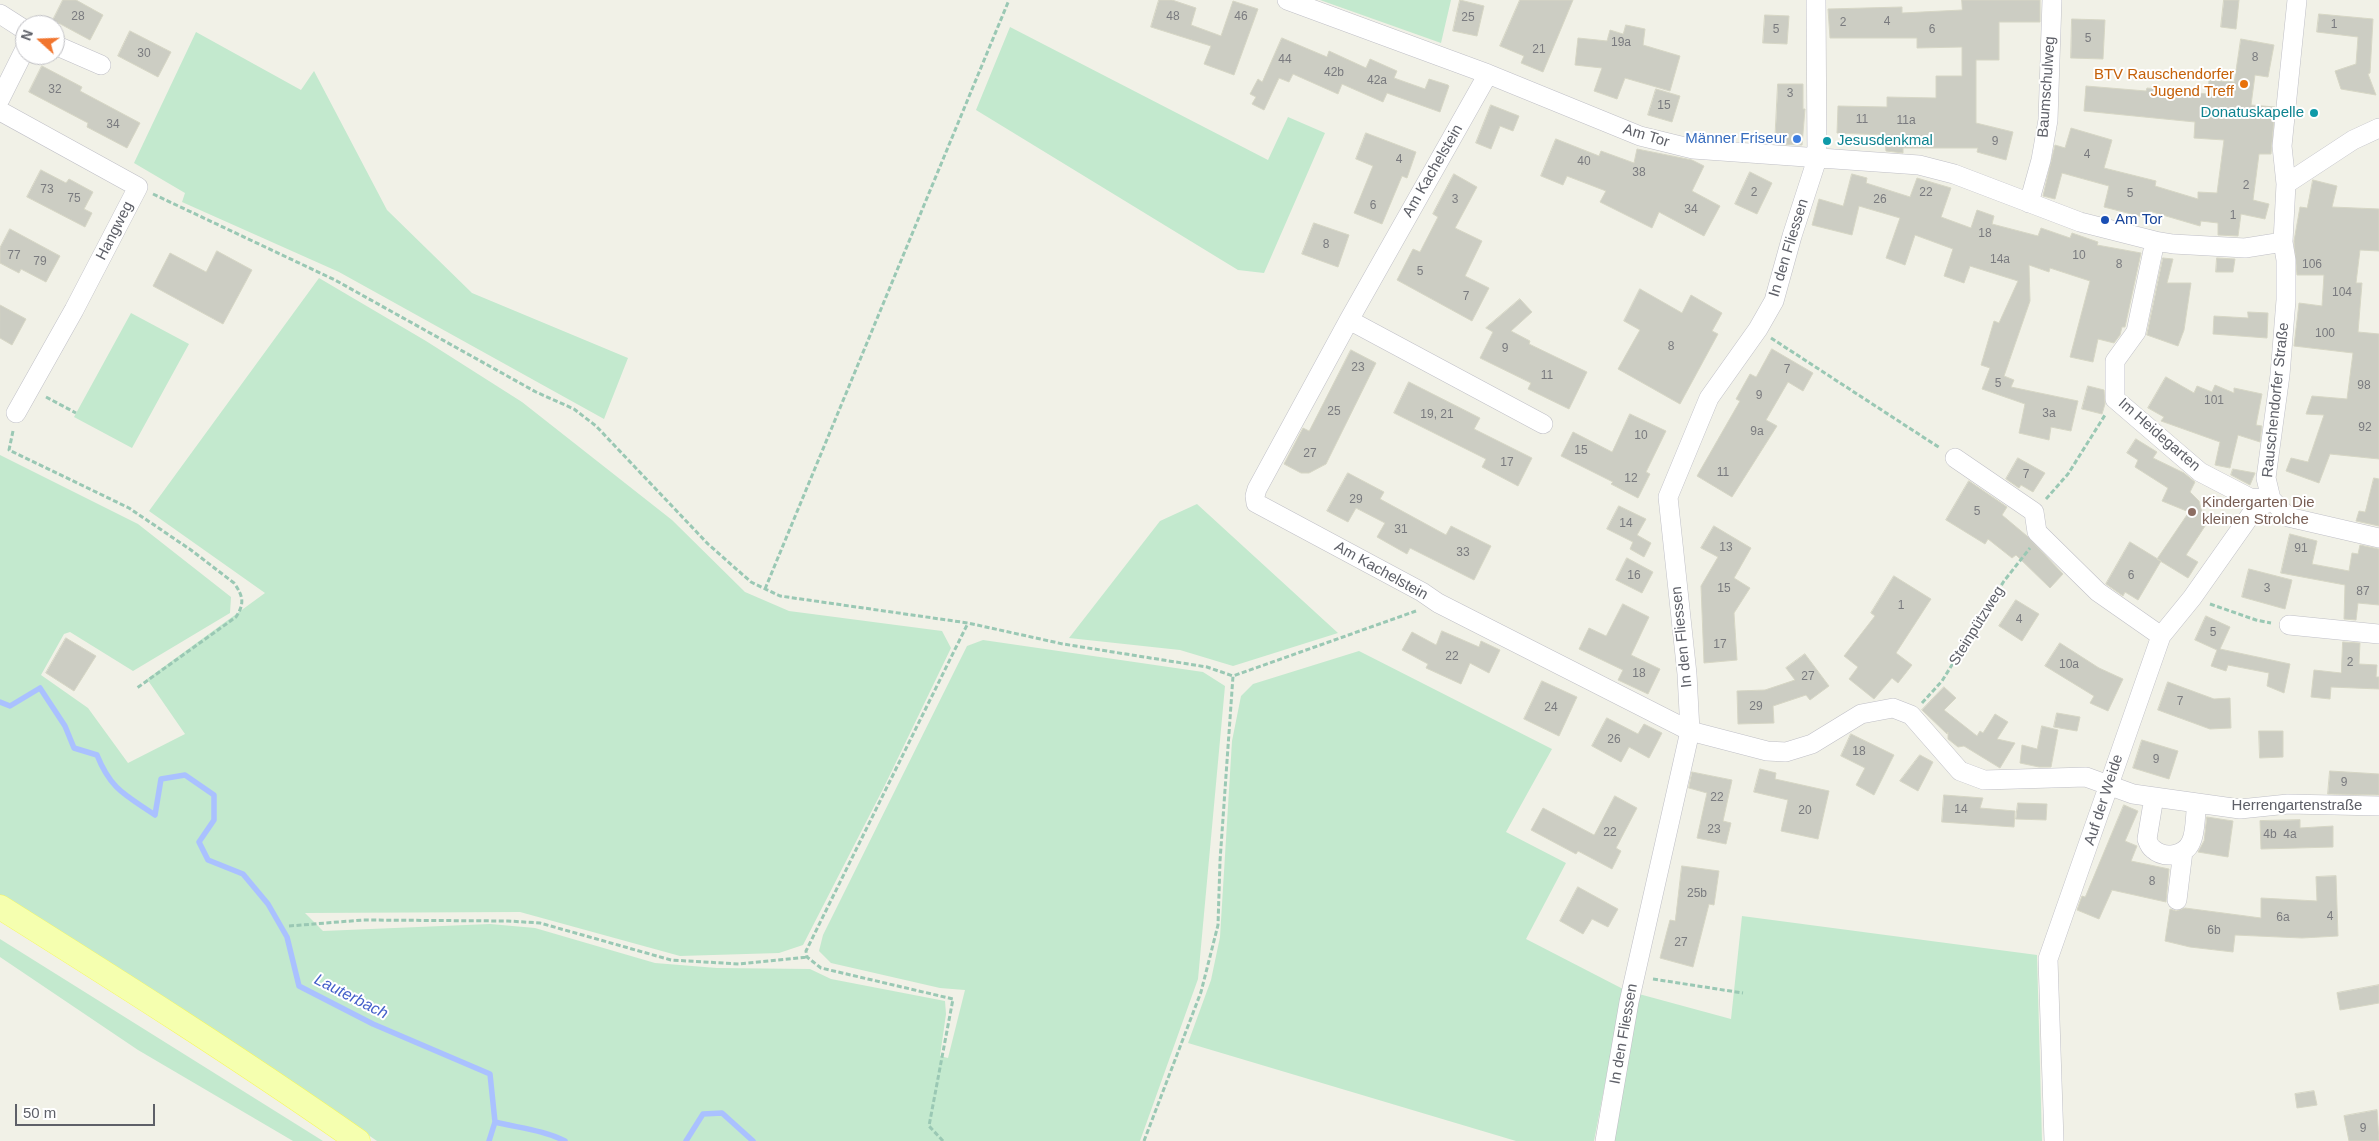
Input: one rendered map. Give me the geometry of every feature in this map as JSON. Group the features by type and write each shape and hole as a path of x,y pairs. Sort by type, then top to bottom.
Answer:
{"main road":[{"path":"0,907 250,1065 358,1141"}],"street":[{"name":"Am Tor","path":"1288,0 1488,74 1640,136 1693,149 1919,165 1954,174 2080,222 2155,241 2173,244 2245,248 2283,242"},
{"name":"In den Fliessen","path":"1605,1141 1635,976 1690,731 1687,674 1668,497 1709,398 1758,329 1774,301 1792,236 1817,159 1816,0"},
{"name":"Baumschulweg","path":"2029,203 2041,160 2048,120 2052,0"},
{"name":"Rauschendorfer Straße","path":"2297,0 2282,146 2286,184 2283,242 2286,260 2286,300 2280,375 2266,478 2271,499 2288,517 2379,538"},
{"path":"0,14 15,24"},
{"path":"65,49 101,65"},
{"path":"0,99 17,65"},
{"name":"Am Kachelstein","path":"1488,74 1348,320 1257,489 1256,503 1422,592 1438,603 1690,731"},
{"name":"Hangweg","path":"0,111 138,187 74,310 16,413"},
{"path":"2286,184 2353,140 2379,128"},
{"name":"Im Heidegarten","path":"2155,241 2136,332 2116,361 2115,399 2200,472 2250,498 2271,499"},
{"path":"1348,320 1544,424"},
{"path":"1955,458 2034,512 2038,532 2098,592 2161,636"},
{"name":"Auf der Weide","path":"2054,1141 2048,959 2085,858 2108,784 2161,636 2192,598 2252,513 2271,499"},
{"path":"2289,625 2379,634"},
{"path":"1690,731 1767,751 1786,752 1812,744 1861,714 1893,708 1911,715"},
{"name":"Herrengartenstraße","path":"1911,715 1960,772 1984,780 2086,777 2133,794 2240,809 2288,804 2379,806"},
{"path":"2154,797 2146,839 2153,849 2161,853 2174,855 2184,851"},
{"path":"2176,900 2184,851 2191,842 2197,803"}],"path":[{"path":"765,588 1009,0"},
{"path":"138,187 335,280 536,392 574,409 596,426 708,544 751,582 780,596 968,623 1063,644 1207,667 1233,676 1438,603"},
{"path":"1758,329 1955,458"},
{"path":"30,389 76,413"},
{"path":"2034,512 2068,474 2115,399"},
{"path":"16,413 9,450 129,508 152,522 234,583 242,594 243,607 236,617 137,688"},
{"name":"Steinpützweg","path":"1911,715 1942,681 2004,581 2034,543 2038,532"},
{"path":"2192,598 2256,620 2289,625"},
{"path":"807,957 806,952 968,623"},
{"path":"1144,1141 1201,992 1218,925 1220,861 1233,676"},
{"path":"289,926 363,920 540,923 671,960 739,964 807,957 821,968 954,999 929,1126 943,1141"},
{"path":"1635,976 1743,993"}],"green space":[{"path":"1320,0 1451,0 1441,43"},
{"path":"1010,27 1268,160 1288,117 1325,133 1264,273 1238,270 976,110"},
{"path":"196,32 301,90 314,71 387,210 472,293 628,358 604,419 339,272 182,202 185,193 134,163"},
{"path":"319,278 426,341 522,402 672,520 745,592 789,611 942,631 951,648 884,787 803,945 779,953 680,956 520,912 305,913 323,931 490,924 535,928 655,963 717,968 810,969 831,979 945,1001 946,1014 940,1056 948,1058 965,990 940,988 831,963 819,951 823,935 967,646 983,640 1203,672 1225,686 1198,979 1140,1141 377,1141 272,1068 0,898 0,455 138,524 231,597 230,613 133,671 70,632 64,634 41,675 88,708 128,763 185,734 147,679 265,593 149,511"},
{"path":"131,313 189,344 132,448 74,417"},
{"path":"1197,504 1338,633 1233,666 1180,650 1069,638 1160,521"},
{"path":"1359,651 1552,749 1506,832 1566,863 1526,939 1623,989 1594,1141 1516,1141 1188,1043 1211,980 1220,937 1232,741 1241,696 1253,684"},
{"path":"1742,916 2037,955 2042,1141 1612,1141 1639,994 1731,1019"},
{"path":"0,939 323,1141 293,1141 138,1050 0,957"}],"building":[{"path":"63,0 76,0 103,15 90,40 65,26 65,15 56,15"},
{"path":"1159,0 1172,0 1196,8 1191,25 1221,36 1233,1 1258,9 1234,75 1204,64 1211,46 1151,27"},
{"path":"1460,0 1484,6 1477,36 1453,31"},
{"path":"1520,0 1573,0 1543,72 1521,63 1524,56 1500,46"},
{"path":"1962,0 2040,0 2040,22 1999,22 1999,60 1976,60 1976,123 2013,132 2006,160 1977,152 1978,148 1903,148 1903,153 1886,151 1884,135 1837,133 1838,106 1887,107 1887,97 1936,98 1936,76 1962,76 1962,47 1917,48 1917,38 1830,38 1828,9 1902,7 1902,13 1962,10"},
{"path":"2224,0 2239,0 2236,29 2221,27"},
{"path":"2319,14 2373,19 2370,73 2368,74 2376,95 2341,89 2335,71 2356,64 2358,37 2317,32"},
{"path":"1765,15 1789,16 1787,44 1763,43"},
{"path":"2072,19 2105,20 2103,59 2071,58"},
{"path":"1626,25 1645,29 1643,45 1680,56 1670,91 1625,78 1617,99 1594,91 1602,68 1575,65 1578,38 1607,41 1610,30 1623,34"},
{"path":"130,31 171,52 158,77 118,56"},
{"path":"1282,38 1327,57 1329,51 1366,68 1370,59 1397,71 1394,78 1425,89 1429,79 1448,85 1440,112 1387,93 1383,102 1342,84 1338,94 1293,74 1289,82 1279,78 1264,110 1252,104 1256,97 1250,94 1258,79 1262,82"},
{"path":"2241,39 2274,45 2268,77 2255,75 2251,105 2275,107 2271,154 2259,154 2253,200 2269,204 2265,219 2241,214 2238,236 2218,235 2218,223 2201,221 2200,226 2149,211 2147,218 2104,207 2109,186 2062,173 2055,199 2043,196 2055,145 2065,148 2071,128 2112,140 2104,168 2156,181 2155,186 2198,199 2198,192 2217,193 2224,140 2194,138 2195,122 2084,111 2086,86 2146,91 2147,88 2208,94 2209,80 2234,82"},
{"path":"42,66 82,87 80,91 140,123 127,148 87,127 88,123 29,92"},
{"path":"1778,84 1803,84 1803,109 1805,109 1802,145 1775,144"},
{"path":"1656,89 1680,96 1672,122 1648,115"},
{"path":"1491,105 1519,116 1513,131 1500,126 1491,149 1476,143"},
{"path":"1366,133 1416,152 1407,178 1402,176 1382,224 1354,213 1373,166 1356,159"},
{"path":"1556,139 1599,156 1601,151 1634,163 1637,149 1692,160 1704,166 1692,191 1720,206 1704,236 1659,212 1652,228 1600,202 1606,191 1567,176 1563,185 1541,176"},
{"path":"41,170 66,183 69,179 93,192 84,209 92,213 85,227 27,197"},
{"path":"1750,172 1772,183 1757,214 1735,204"},
{"path":"1454,174 1477,187 1455,228 1482,241 1465,276 1489,288 1472,321 1397,280 1413,249 1420,252 1438,217 1433,214"},
{"path":"1852,174 1867,178 1866,183 1910,197 1917,178 1951,188 1941,217 1971,228 1977,210 1994,216 1992,224 2038,236 2041,228 2070,238 2072,233 2098,242 2097,245 2141,253 2125,327 2122,327 2120,335 2114,343 2098,339 2093,362 2070,357 2090,281 2050,268 2049,272 2029,265 2030,301 2004,376 2014,380 2011,387 2078,401 2071,431 2051,427 2049,440 2019,433 2025,404 1982,389 1990,368 1981,365 1994,321 1999,323 2018,281 1970,266 1964,283 1944,276 1953,249 1915,235 1905,265 1886,258 1900,218 1859,206 1852,235 1812,225 1819,199 1843,206"},
{"path":"2313,180 2337,186 2332,207 2379,209 2379,251 2360,250 2356,283 2362,283 2358,332 2379,334 2379,459 2330,454 2319,483 2286,471 2291,458 2308,462 2324,415 2306,414 2312,396 2347,399 2353,353 2294,346 2299,303 2322,306 2324,275 2297,275 2294,241 2300,207 2307,208"},
{"path":"1314,223 1349,235 1338,267 1302,254"},
{"path":"10,229 60,256 46,282 21,269 19,273 0,263 0,248"},
{"path":"217,251 252,270 223,324 153,286 170,253 206,272"},
{"path":"2163,258 2173,259 2167,283 2191,283 2184,330 2178,346 2147,335"},
{"path":"2217,258 2235,259 2233,272 2216,272"},
{"path":"1640,289 1682,313 1691,295 1722,313 1712,331 1718,334 1680,404 1618,369 1640,330 1624,321"},
{"path":"1520,299 1532,312 1511,331 1530,341 1529,344 1587,372 1569,409 1528,389 1531,383 1480,358 1493,332 1486,328"},
{"path":"0,305 26,319 12,345 0,338"},
{"path":"2248,312 2268,313 2267,338 2213,334 2214,316 2248,318"},
{"path":"1772,349 1813,373 1803,391 1788,382 1766,420 1777,426 1732,497 1697,476 1740,401 1736,399 1750,374 1756,377"},
{"path":"1351,350 1376,363 1326,464 1309,473 1301,473 1284,464 1303,428 1309,431"},
{"path":"2166,377 2194,393 2197,386 2212,392 2215,385 2234,393 2234,388 2262,394 2256,425 2262,426 2260,442 2238,435 2230,468 2215,465 2220,442 2161,421 2164,417 2148,408"},
{"path":"1409,382 1480,418 1474,429 1532,458 1518,486 1482,467 1486,459 1394,413"},
{"path":"2088,386 2104,390 2105,404 2102,414 2082,409"},
{"path":"1630,414 1666,431 1646,472 1650,474 1638,498 1611,484 1613,482 1561,456 1573,432 1612,452"},
{"path":"2136,439 2157,452 2153,458 2184,473 2195,482 2190,492 2199,501 2203,516 2209,520 2186,555 2198,562 2188,578 2157,559 2189,512 2162,501 2168,488 2135,467 2138,460 2127,453"},
{"path":"2018,458 2045,473 2033,492 2021,485 2019,488 2006,479"},
{"path":"2233,469 2255,473 2250,485 2231,475"},
{"path":"1348,473 1384,492 1380,499 1446,535 1451,526 1491,546 1474,580 1410,548 1407,554 1377,537 1385,523 1356,508 1348,522 1327,511"},
{"path":"2374,478 2379,479 2379,526 2356,521 2359,511 2365,512"},
{"path":"1969,481 2007,507 2002,515 2027,536 2063,574 2050,588 2016,555 2012,558 1988,539 1985,544 1946,520"},
{"path":"1619,506 1646,519 1637,535 1651,543 1644,557 1630,549 1633,542 1607,529"},
{"path":"1714,526 1751,548 1734,578 1750,588 1734,613 1737,660 1704,663 1701,586 1718,557 1701,548"},
{"path":"2290,534 2317,541 2312,564 2349,571 2352,553 2358,554 2360,545 2379,549 2379,605 2358,603 2356,620 2344,619 2345,585 2281,573"},
{"path":"2130,542 2161,561 2138,600 2125,592 2123,596 2106,584"},
{"path":"1627,558 1653,572 1642,593 1616,580"},
{"path":"2249,569 2292,580 2285,609 2242,597"},
{"path":"1894,576 1931,599 1896,653 1912,665 1898,683 1892,678 1874,699 1849,679 1858,667 1844,656 1875,616 1871,613"},
{"path":"2016,600 2039,614 2022,641 1999,626"},
{"path":"1623,604 1649,617 1631,655 1660,669 1648,694 1618,680 1623,670 1579,649 1589,628 1606,636"},
{"path":"2206,616 2230,627 2220,649 2290,664 2284,693 2267,686 2269,673 2228,665 2226,671 2211,666 2217,650 2195,640"},
{"path":"1442,631 1479,647 1481,641 1500,650 1489,673 1470,663 1461,684 1426,668 1428,664 1402,650 1412,632 1436,645"},
{"path":"66,638 96,656 74,691 46,673"},
{"path":"2343,642 2360,643 2359,664 2377,665 2376,677 2379,677 2379,689 2331,687 2330,699 2311,697 2314,670 2341,673"},
{"path":"2060,643 2099,668 2123,679 2108,711 2090,703 2094,696 2045,666"},
{"path":"1805,654 1829,686 1810,700 1806,695 1773,706 1774,723 1738,724 1737,691 1765,690 1795,680 1786,668"},
{"path":"1542,681 1577,697 1559,736 1524,719"},
{"path":"2168,682 2214,699 2230,698 2231,728 2210,729 2158,710"},
{"path":"1944,687 1956,698 1944,710 1977,736 1980,731 1983,733 1995,714 2008,722 1997,739 2015,743 2000,768 1964,746 1958,747 1948,739 1948,732 1947,734 1922,710"},
{"path":"2057,713 2080,717 2077,731 2054,727"},
{"path":"1607,718 1638,734 1644,724 1662,733 1649,758 1629,747 1621,762 1592,746"},
{"path":"2042,726 2058,730 2051,767 2039,767 2020,763 2022,745 2037,749"},
{"path":"2259,731 2283,731 2283,757 2260,758"},
{"path":"1851,734 1894,755 1874,795 1856,785 1865,768 1841,756"},
{"path":"2142,740 2178,751 2169,779 2133,768"},
{"path":"1920,755 1933,762 1918,791 1900,781"},
{"path":"1760,769 1776,773 1775,779 1829,791 1818,839 1781,831 1788,800 1754,792"},
{"path":"2330,771 2379,774 2379,795 2328,794"},
{"path":"1692,772 1732,780 1723,821 1731,823 1726,844 1697,838 1707,793 1689,788"},
{"path":"1944,795 1983,798 1980,808 2015,811 2014,827 1942,822"},
{"path":"1615,796 1637,808 1616,848 1621,851 1612,869 1578,851 1576,854 1531,830 1543,808 1594,835"},
{"path":"2018,803 2047,804 2046,820 2016,819"},
{"path":"2124,805 2138,811 2125,841 2137,846 2131,861 2169,869 2166,902 2112,890 2099,919 2077,910 2082,896 2085,897"},
{"path":"2207,817 2233,821 2228,857 2198,852 2204,841"},
{"path":"2300,820 2300,828 2333,826 2333,847 2261,849 2260,821"},
{"path":"1682,866 1719,871 1714,905 1709,904 1693,967 1660,958 1670,920 1675,921"},
{"path":"2336,876 2338,936 2302,938 2235,935 2233,952 2190,947 2165,941 2170,909 2176,911 2185,908 2261,918 2261,898 2317,901 2316,877"},
{"path":"1578,887 1618,909 1608,927 1592,919 1583,934 1560,921"},
{"path":"2379,985 2379,1003 2340,1010 2337,993"},
{"path":"2314,1091 2317,1105 2297,1108 2295,1094"},
{"path":"2377,1110 2379,1141 2349,1141 2344,1116"}],"waterway":[{"name":"Lauterbach","path":"0,702 10,706 40,688 65,726 74,748 97,755 102,767 120,791 155,815 161,779 185,775 214,795 214,820 199,842 208,860 243,874 268,904 287,937 299,986 373,1024 490,1074 495,1122 540,1132 565,1141"},
{"name":"Lauterbach","path":"686,1141 703,1114 722,1113 753,1141"},
{"path":"489,1141 495,1122"}],"place":[{"name":"BTV Rauschendorfer Jugend Treff","path":"2244,84"},
{"name":"Donatuskapelle","path":"2314,113"},
{"name":"Männer Friseur","path":"1797,139"},
{"name":"Jesusdenkmal","path":"1827,141"},
{"name":"Am Tor","path":"2105,220"},
{"name":"Kindergarten Die kleinen Strolche","path":"2192,512"}]}
